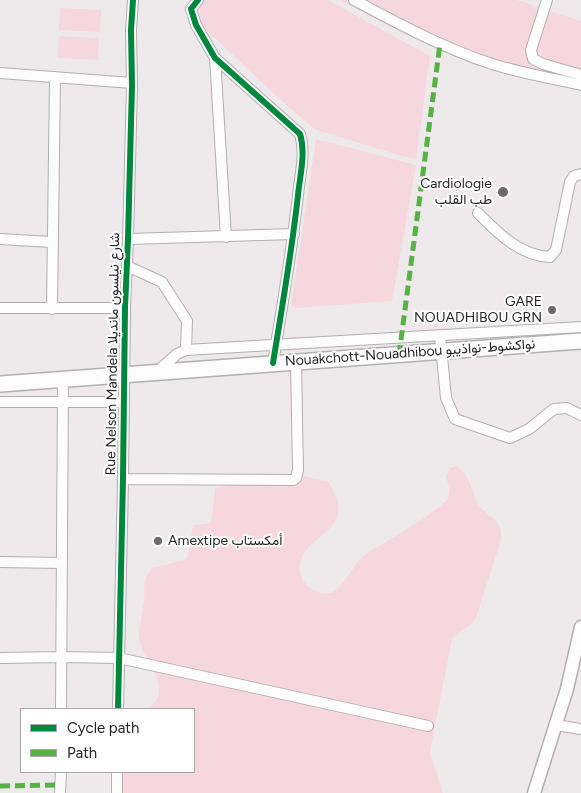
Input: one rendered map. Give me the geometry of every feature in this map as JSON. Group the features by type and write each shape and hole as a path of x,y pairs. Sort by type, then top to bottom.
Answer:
{"highway":[{"name":"Nouakchott-Nouadhibou نواكشوط-نواذيبو","path":"0,384 158,371 441,352 514,346 578,337"}],"main road":[{"path":"534,793 567,689 581,627"}],"street":[{"name":"Rue Nelson Mandela شارع نيلسون مانديلا","path":"118,708 133,0"},
{"path":"198,0 192,9 196,25 215,58 300,134 303,151 294,234 273,363"},
{"path":"354,0 419,34 461,52 512,70 581,84"},
{"path":"547,0 530,50 533,59 543,64 581,75"},
{"path":"215,58 226,236"},
{"path":"0,73 132,83"},
{"path":"52,308 51,242 55,77"},
{"path":"478,213 498,233 524,250 540,257 550,257 556,250 570,182 574,176 581,174"},
{"path":"128,239 294,234"},
{"path":"0,239 51,242"},
{"path":"127,266 162,282 187,321 186,350"},
{"path":"0,308 125,308"},
{"path":"158,371 177,354 186,350 276,346 401,336 440,336 512,330 578,337"},
{"path":"512,330 514,346"},
{"path":"440,336 446,398 456,419 510,438 529,429 554,409 567,408 581,415"},
{"path":"123,479 293,480 296,478 298,470 296,362"},
{"path":"61,708 62,380"},
{"path":"0,402 124,402"},
{"path":"0,562 62,563"},
{"path":"0,658 119,658 428,726"},
{"path":"556,724 581,729"},
{"path":"60,793 61,773"},
{"path":"117,773 117,793"}],"shaded area":[{"path":"203,0 328,0 430,56 416,160 316,130 286,105 201,25 199,3"},
{"path":"339,0 517,0 581,21 581,89 502,68 430,37 409,36"},
{"path":"60,8 101,10 100,32 59,30"},
{"path":"59,36 99,38 98,60 57,58"},
{"path":"316,139 416,165 392,301 298,308 291,306"},
{"path":"457,466 468,478 478,504 494,519 499,526 501,536 476,618 452,639 430,752 443,793 121,793 120,773 195,773 195,708 148,708 155,703 159,695 159,686 140,642 139,632 147,576 153,568 187,559 193,525 211,523 215,488 305,476 328,482 336,497 338,514 329,529 303,554 300,562 300,572 301,577 311,588 321,593 331,593 339,587 363,556 420,521 448,499 449,488 446,476 450,468"}],"marked path":[{"path":"399,355 440,44"},
{"path":"0,786 60,785"}],"cycle path":[{"path":"118,708 133,0"},
{"path":"198,0 191,9 196,25 215,58 300,134 302,141 302,164 296,216 273,363"}],"place":[{"name":"Cardiologie طب القلب","path":"503,192"},
{"name":"GARE NOUADHIBOU GRN","path":"552,310"},
{"name":"Amextipe أمكستاب","path":"158,541"}]}
